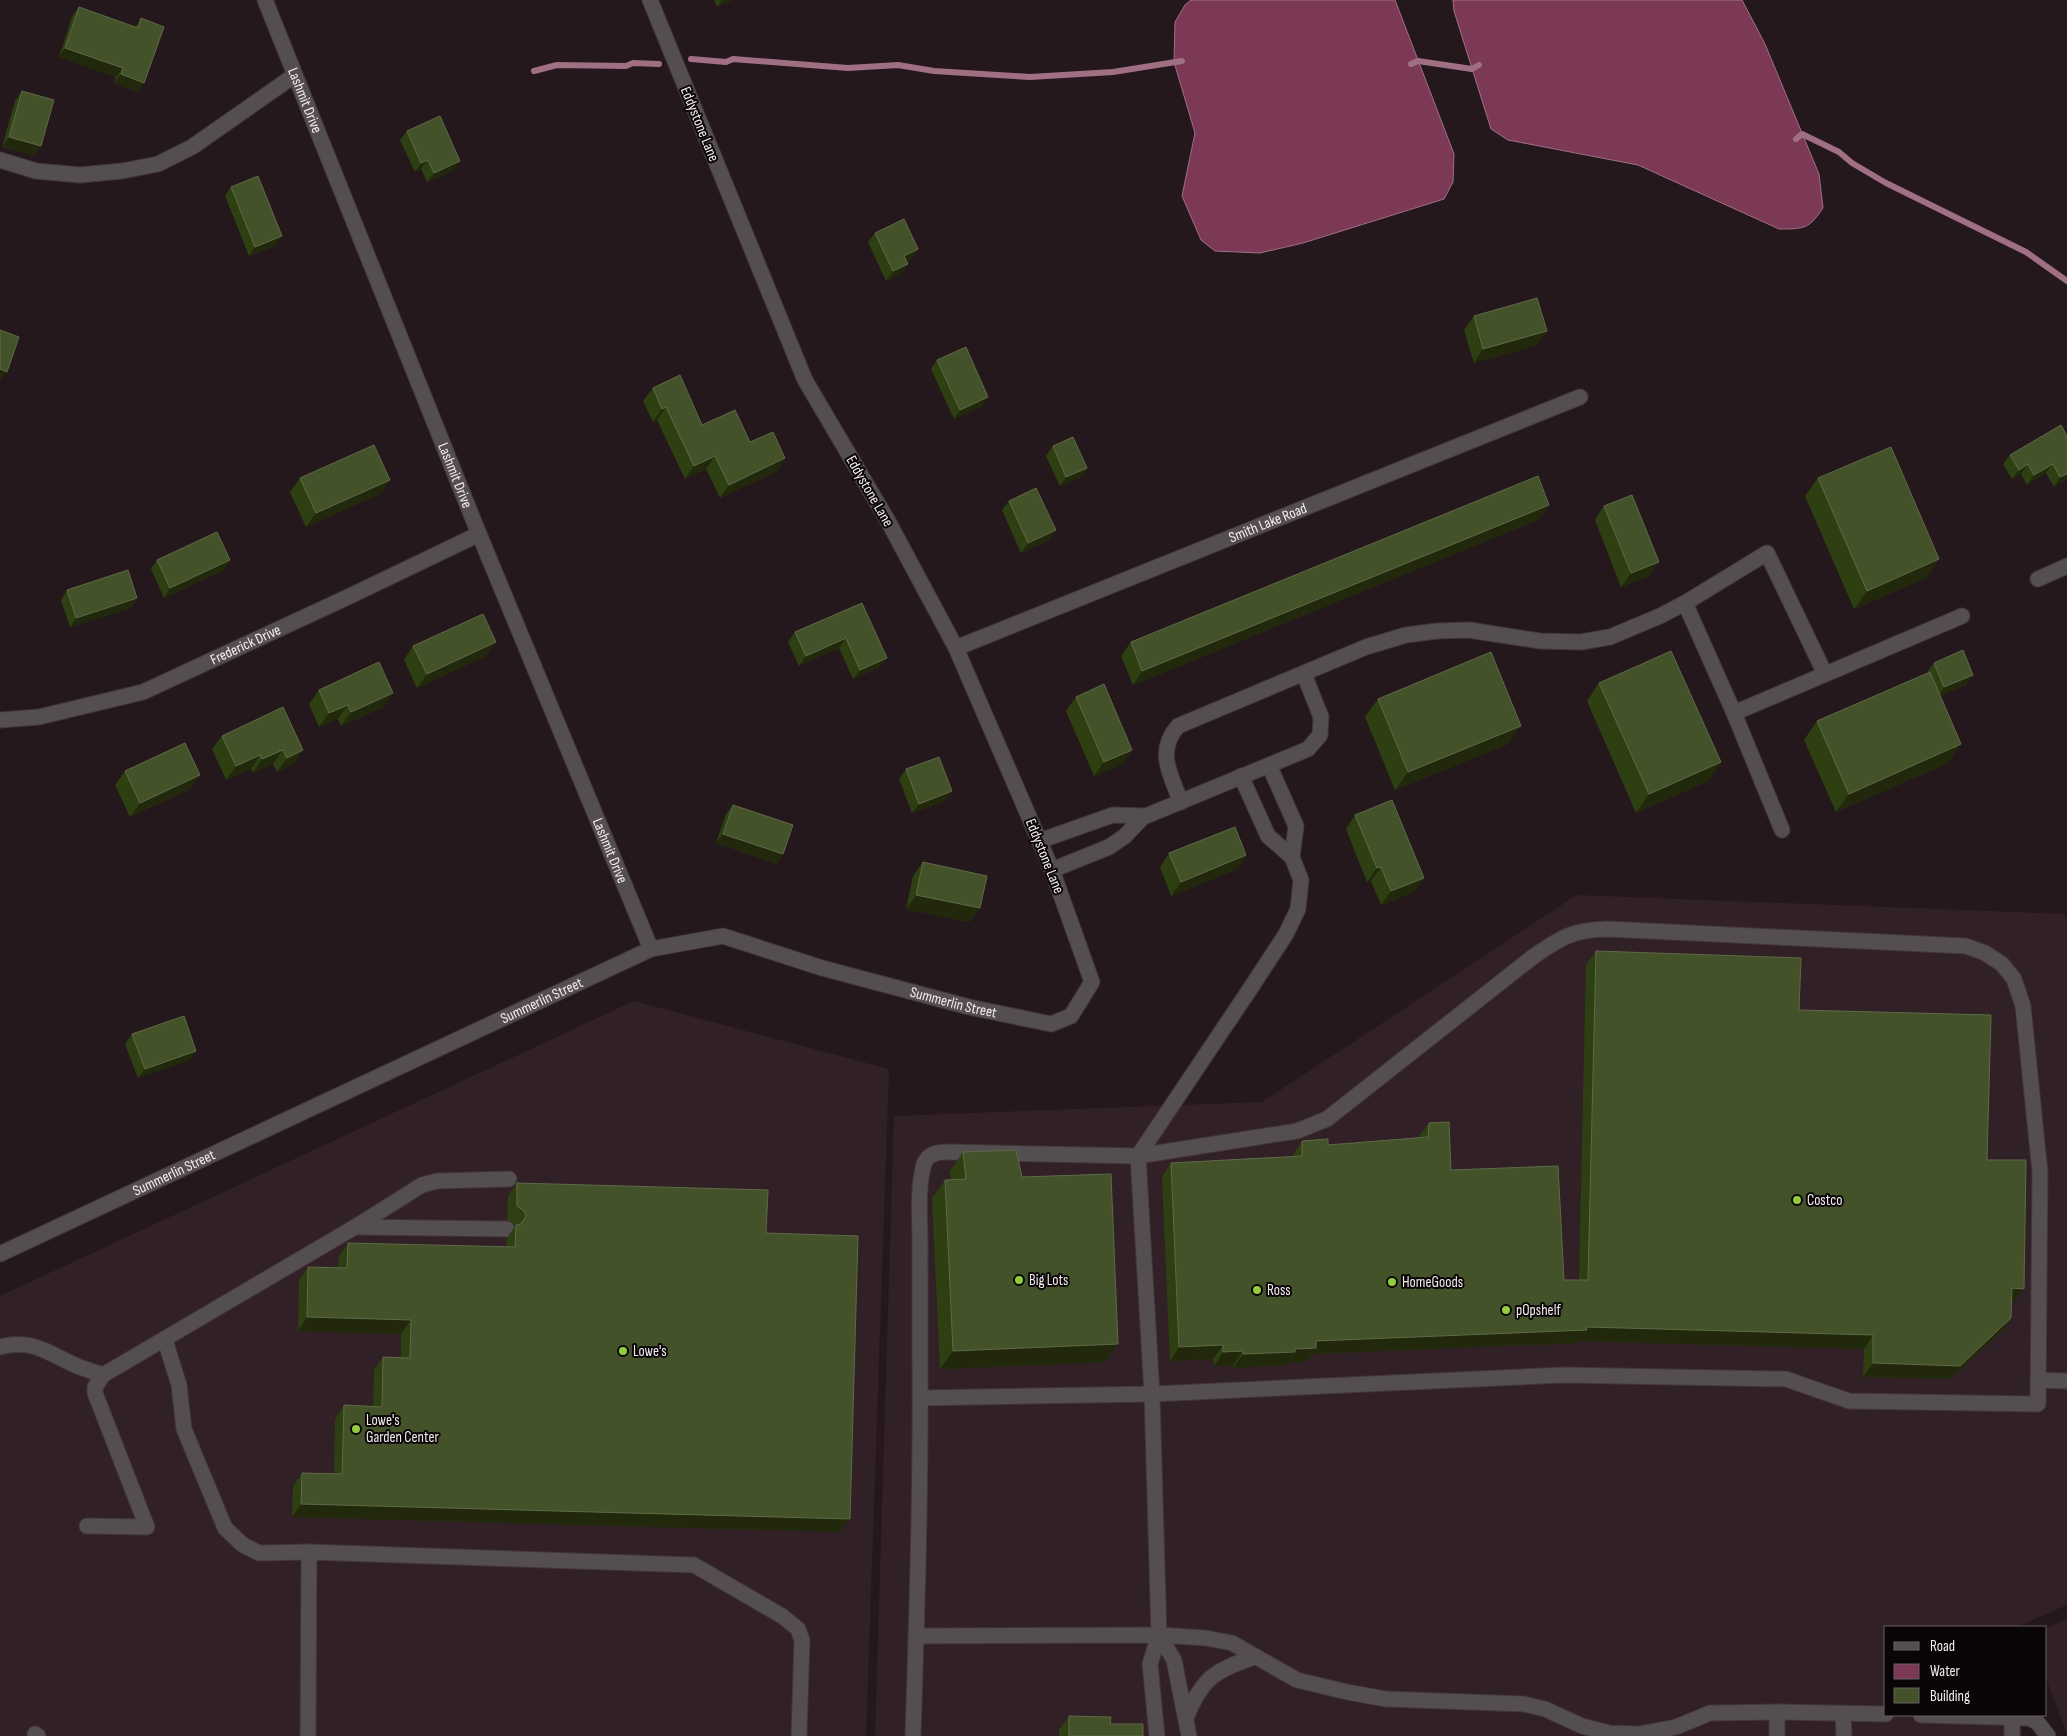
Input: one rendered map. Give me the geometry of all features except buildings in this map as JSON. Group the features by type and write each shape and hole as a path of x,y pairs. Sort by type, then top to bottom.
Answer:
{"street":[{"name":"Lashmit Drive","path":"265,0 479,534 651,949"},
{"name":"Eddystone Lane","path":"650,0 805,380 888,521 956,648 1052,870 1092,982"},
{"path":"0,160 36,171 80,175 122,172 158,164 192,147 295,75"},
{"name":"Smith Lake Road","path":"956,648 1580,397"},
{"name":"Frederick Drive","path":"0,720 39,716 143,692 479,534"},
{"path":"1181,802 1167,768 1166,752 1169,736 1178,726 1366,647 1406,635 1437,631 1469,630 1540,641 1588,641 1610,637 1660,616 1767,553 1825,674"},
{"path":"2038,579 2067,566"},
{"path":"1684,603 1734,713 1782,830"},
{"path":"1734,713 1962,616"},
{"path":"1039,842 1113,815 1142,817 1308,749 1320,735 1321,717 1304,674"},
{"path":"1269,765 1296,826 1292,857"},
{"path":"1157,1736 1150,1664 1159,1635 1152,1394 1138,1156 1286,934 1298,910 1301,880 1292,857 1268,836 1241,776"},
{"path":"1052,870 1110,847 1125,836 1142,817"},
{"path":"912,1736 916,1636 920,1398 920,1205 923,1170 928,1157 934,1154 949,1152 1138,1156 1296,1131 1326,1119 1534,956 1565,936 1586,929 1966,946 1985,953 2002,964 2014,979 2023,1006 2040,1172 2038,1404 1849,1401 1786,1379 1564,1375 1152,1394 920,1398"},
{"name":"Summerlin Street","path":"0,1254 651,949 723,936 831,970 969,1007 1051,1024 1071,1016 1092,982"},
{"path":"87,1526 148,1527 95,1394 95,1387 103,1375 355,1227 422,1185 446,1181 509,1179"},
{"path":"355,1227 507,1229"},
{"path":"165,1340 179,1385 184,1429 225,1528 243,1545 259,1553 309,1552 694,1565 782,1616 798,1629 802,1640 799,1736"},
{"path":"0,1347 11,1344 30,1345 51,1351 76,1366 103,1375"},
{"path":"2038,1380 2067,1381"},
{"path":"308,1736 309,1552"},
{"path":"1159,1635 1174,1660 1189,1736"},
{"path":"916,1636 1159,1635 1206,1638 1232,1643 1297,1680 1347,1692 1386,1699 1524,1704 1545,1708 1582,1726 1609,1733 1639,1734 1676,1727 1710,1713 1884,1714"},
{"path":"1186,1718 1195,1696 1210,1677 1229,1665 1255,1657"},
{"path":"1777,1712 1777,1736"},
{"path":"1844,1713 1844,1736"},
{"path":"2012,1736 2012,1716 2029,1718 2037,1722 2048,1736"}],"shaded area":[{"path":"1577,895 2064,914 2067,920 2067,1605 2021,1626 1884,1626 1884,1716 2022,1716 2022,1736 875,1736 894,1116 1262,1102"},
{"path":"634,1001 889,1069 866,1736 0,1736 0,1296"},
{"path":"2067,1619 2067,1734 2047,1681 2047,1628"}],"water":[{"path":"1191,0 1395,0 1454,154 1453,182 1444,199 1303,243 1260,253 1215,251 1201,240 1182,196 1195,133 1174,62 1175,22 1185,5"},
{"path":"1453,0 1742,0 1765,44 1819,174 1823,208 1810,224 1794,229 1779,229 1638,165 1508,140 1491,129 1454,11"}],"waterway":[{"path":"691,59 726,62 733,59 848,68 898,65 934,71 1030,77 1113,72 1182,61"},
{"path":"1411,64 1418,61 1472,69 1479,65"},
{"path":"534,71 557,65 626,66 633,63 659,64"},
{"path":"1796,139 1802,134 1839,152 1852,163 1886,183 2026,252 2067,281"}],"place":[{"name":"Costco","path":"1797,1200"},
{"name":"Big Lots","path":"1019,1280"},
{"name":"HomeGoods","path":"1392,1282"},
{"name":"Ross","path":"1257,1290"},
{"name":"pOpshelf","path":"1506,1310"},
{"name":"Lowe's","path":"623,1351"},
{"name":"Lowe's Garden Center","path":"356,1429"}]}
